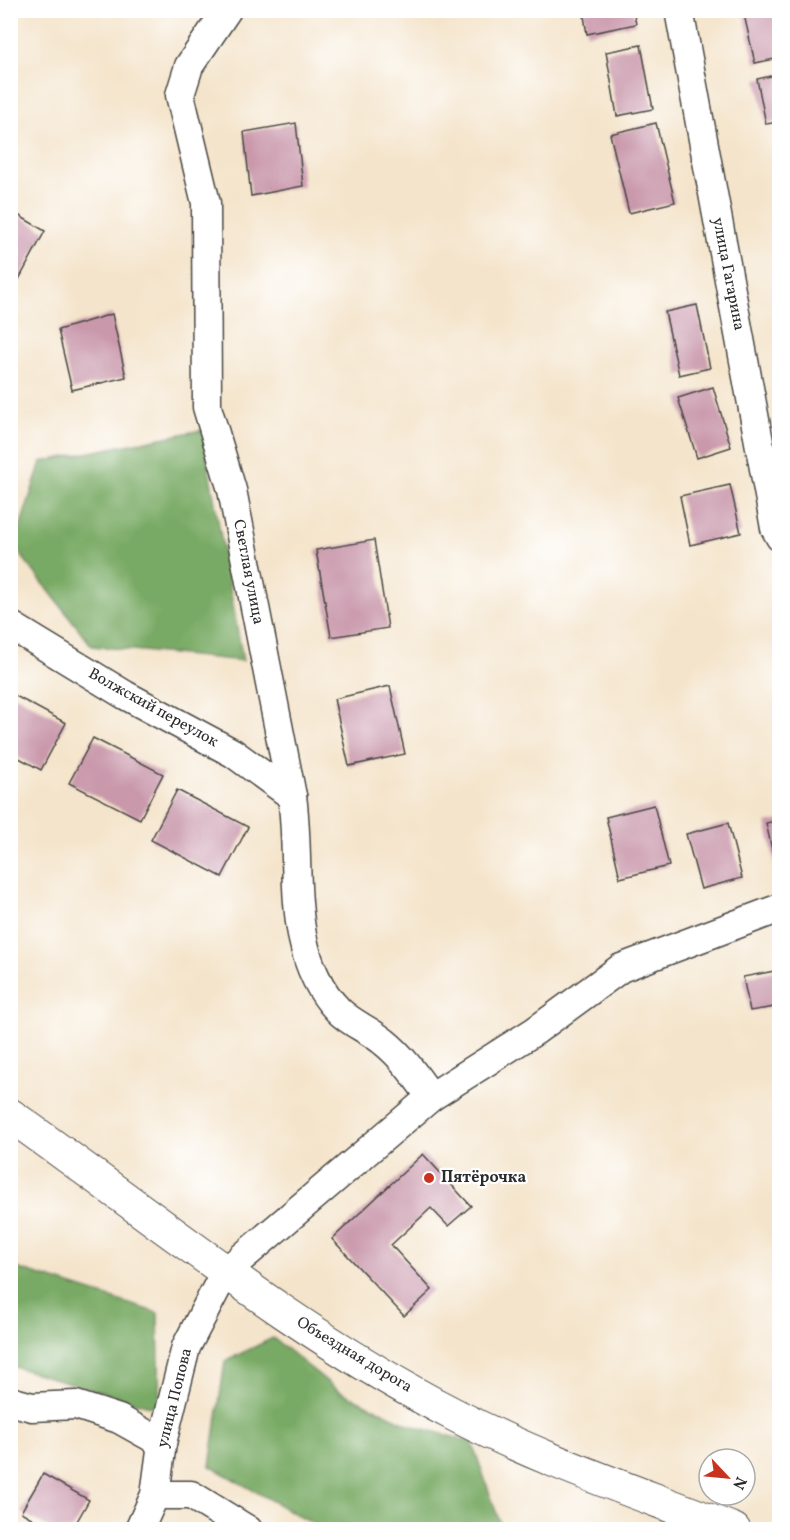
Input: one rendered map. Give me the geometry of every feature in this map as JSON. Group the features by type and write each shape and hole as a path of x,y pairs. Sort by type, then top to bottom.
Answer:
{"main road":[{"name":"Объездная дорога","path":"10,1114 225,1272 338,1349 453,1414 531,1451 734,1530"}],"street":[{"name":"Светлая улица","path":"226,10 189,66 180,95 206,203 207,407 232,490 292,796 297,833 296,887 304,946 316,982 339,1012 384,1042 407,1065 431,1097"},
{"name":"улица Гагарина","path":"679,10 775,528 780,537"},
{"name":"Волжский переулок","path":"10,625 125,694 233,753 292,796"},
{"path":"225,1272 431,1097 535,1030 621,968 780,908"},
{"name":"улица Попова","path":"139,1530 155,1495 162,1443 186,1347 225,1272"},
{"path":"10,1401 32,1407 76,1405 119,1419 162,1443"},
{"path":"155,1495 191,1495 248,1530"}],"green space":[{"path":"202,430 243,661 92,646 14,546 41,462"},
{"path":"10,1266 158,1313 160,1409 11,1366"},
{"path":"273,1338 339,1391 410,1425 472,1442 502,1529 322,1529 210,1466 225,1361"}],"building":[{"path":"583,10 633,10 636,24 587,34"},
{"path":"743,10 780,10 780,58 755,63"},
{"path":"641,45 653,109 617,116 606,52"},
{"path":"780,74 780,122 766,124 757,79"},
{"path":"296,123 303,186 251,196 244,132"},
{"path":"656,123 675,202 629,213 610,134"},
{"path":"18,215 45,231 16,285 10,282 10,229"},
{"path":"697,305 710,368 679,375 665,312"},
{"path":"112,314 126,377 72,390 58,330"},
{"path":"713,387 731,447 697,458 678,398"},
{"path":"730,485 741,533 690,545 680,496"},
{"path":"374,540 388,628 331,637 316,550"},
{"path":"390,686 405,754 349,766 334,699"},
{"path":"12,694 66,723 41,770 10,753"},
{"path":"93,738 163,774 140,819 69,783"},
{"path":"177,790 248,827 222,877 151,840"},
{"path":"654,805 669,866 620,878 606,817"},
{"path":"780,820 780,871 777,872 766,823"},
{"path":"728,823 742,878 701,889 686,834"},
{"path":"780,970 780,1006 750,1011 743,977"},
{"path":"423,1154 471,1206 448,1226 431,1208 391,1245 432,1290 404,1316 332,1239"},
{"path":"43,1474 89,1500 72,1530 52,1530 21,1512"}],"place":[{"name":"Пятёрочка","path":"429,1178"}]}
